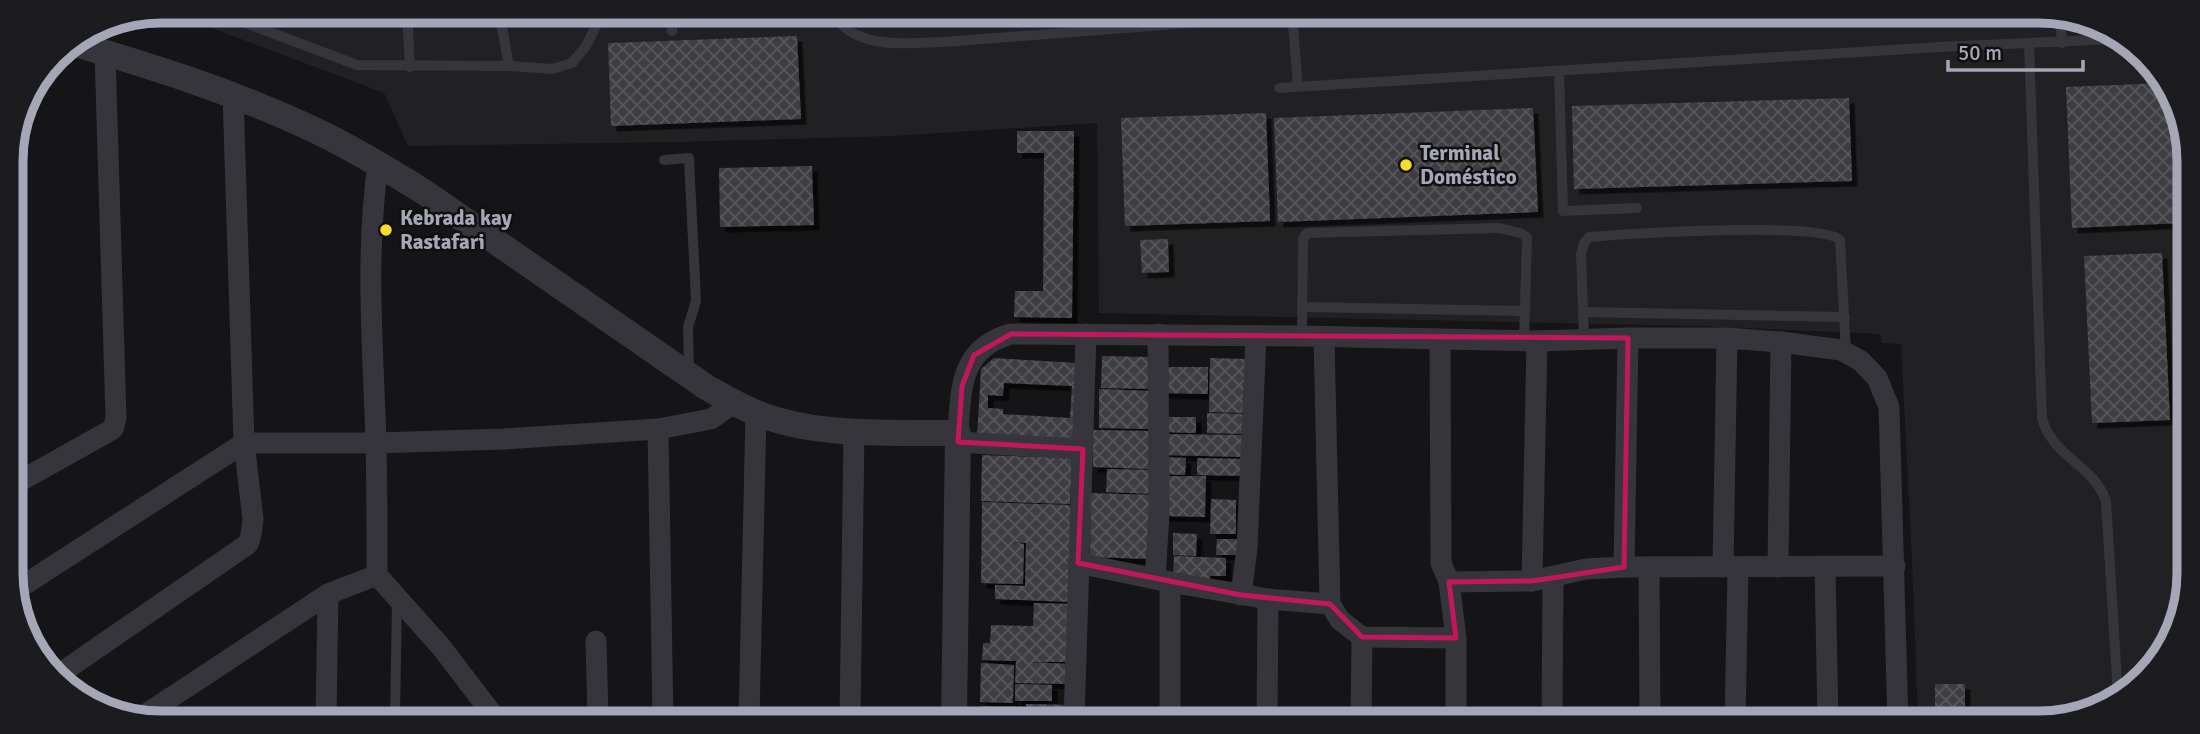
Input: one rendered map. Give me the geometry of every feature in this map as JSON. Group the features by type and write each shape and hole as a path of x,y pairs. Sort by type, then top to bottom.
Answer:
{"street":[{"path":"84,46 233,95 326,136 378,164 424,192 690,376 745,408 816,428 958,437 1083,449"},
{"path":"23,471 106,435 113,429 116,418 105,52"},
{"path":"63,671 248,544 251,535 253,519 244,443 233,95"},
{"path":"378,164 370,234 377,575 442,648 490,711"},
{"path":"954,711 958,437 962,386 967,367 974,355 997,338 1011,334 1530,341 1727,338 1781,342 1846,352 1861,361 1877,378 1889,407 1898,711"},
{"path":"1074,711 1086,334"},
{"path":"1158,334 1158,514 1170,711"},
{"path":"1241,594 1247,548 1256,336"},
{"path":"1324,337 1330,604 1340,620 1362,637 1456,638"},
{"path":"1624,567 1628,338"},
{"path":"1727,338 1735,711"},
{"path":"1440,340 1441,563 1449,582 1456,638 1456,711"},
{"path":"1530,341 1532,581"},
{"path":"1778,567 1781,342"},
{"path":"24,585 244,443 504,439 658,429 711,419 745,408"},
{"path":"745,408 749,711"},
{"path":"658,429 663,711"},
{"path":"850,711 854,431"},
{"path":"1078,563 1268,599 1330,604"},
{"path":"1449,582 1532,581 1586,569 1624,567 1895,566"},
{"path":"1649,567 1650,711"},
{"path":"1825,567 1828,711"},
{"path":"151,711 328,594 377,575"},
{"path":"1552,711 1553,577"},
{"path":"326,711 328,594"},
{"path":"1267,711 1268,599"},
{"path":"1361,711 1362,637"},
{"path":"596,641 598,711"}],"lane":[{"path":"246,23 357,65 509,66 552,69 572,63 586,46 598,23"},
{"path":"408,23 410,67"},
{"path":"501,23 509,66"},
{"path":"672,23 672,31"},
{"path":"841,23 849,32 875,41 902,43 1180,23"},
{"path":"1293,23 1298,86"},
{"path":"2061,24 2062,43"},
{"path":"1279,88 2105,40"},
{"path":"2029,44 2042,418 2052,443 2098,484 2106,501 2117,687"},
{"path":"1559,71 1563,211 1637,208"},
{"path":"664,160 689,158 696,301 688,327 690,376"},
{"path":"1302,336 1303,239 1307,233 1499,228 1527,237 1525,311 1530,341"},
{"path":"1584,340 1581,255 1584,243 1589,237 1667,232 1797,231 1829,233 1840,240 1846,352"},
{"path":"1302,307 1525,311"},
{"path":"1583,312 1845,317"},
{"path":"395,711 397,596"}],"highlighted area":[{"path":"1011,334 1628,338 1624,567 1532,581 1449,582 1456,638 1362,637 1330,604 1241,595 1078,563 1083,449 958,442 962,386 974,355"}],"shaded area":[{"path":"198,23 2040,23 2075,27 2116,46 2143,70 2163,100 2175,134 2177,574 2173,609 2154,650 2137,671 2108,693 2084,704 2049,711 1918,711 1901,344 1882,343 1880,334 1698,326 1099,313 1097,123 893,136 408,146 384,93"}],"building":[{"path":"797,36 801,119 611,126 608,43"},
{"path":"2154,83 2170,116 2175,134 2177,223 2072,228 2066,87"},
{"path":"1849,98 1852,181 1574,189 1572,106"},
{"name":"Terminal Doméstico","path":"1533,108 1538,212 1278,222 1274,118"},
{"path":"1266,113 1270,221 1125,226 1121,118"},
{"path":"1017,131 1074,131 1072,318 1014,317 1015,291 1043,291 1044,153 1017,153"},
{"path":"812,166 814,225 720,227 719,168"},
{"path":"1168,239 1169,272 1142,273 1140,240"},
{"path":"2162,253 2170,420 2092,423 2084,256"},
{"path":"1102,356 1154,357 1154,389 1101,388"},
{"path":"994,358 1078,363 1073,442 977,437 981,369","holes":["1004,383 1072,386 1070,418 1003,414 1003,409 988,408 988,395 1003,396"]},
{"path":"1210,358 1248,359 1247,413 1209,412"},
{"path":"1162,367 1208,367 1208,394 1161,393"},
{"path":"1099,389 1152,391 1151,429 1099,428"},
{"path":"1207,413 1247,414 1246,434 1207,433"},
{"path":"1161,417 1196,417 1196,433 1161,432"},
{"path":"1093,430 1152,431 1151,469 1093,467"},
{"path":"1162,434 1248,435 1247,457 1162,455"},
{"path":"982,455 1072,458 1070,504 981,501"},
{"path":"1162,457 1186,458 1185,475 1162,474"},
{"path":"1197,458 1244,459 1244,476 1197,475"},
{"path":"1107,469 1155,470 1154,494 1106,492"},
{"path":"1164,476 1206,476 1205,517 1163,516"},
{"path":"1091,493 1154,495 1149,559 1090,557"},
{"path":"1211,499 1236,500 1236,534 1210,534"},
{"path":"982,502 1070,505 1071,602 995,599 995,585 1025,586 1026,543 1012,542 1024,544 1023,584 981,583"},
{"path":"1173,533 1197,534 1196,556 1173,555"},
{"path":"1217,539 1239,539 1239,555 1216,555"},
{"path":"1174,556 1226,558 1226,576 1173,579"},
{"path":"1034,603 1071,604 1069,662 1028,662 1071,664 1071,684 1015,683 1016,661 982,660 983,643 990,643 991,625 1033,626"},
{"path":"981,663 1014,665 1013,703 980,702"},
{"path":"1015,684 1052,685 1052,701 1015,701"},
{"path":"1935,684 1965,684 1965,711 1935,711"},
{"path":"1026,704 1070,705 1070,711 1026,711"},
{"path":"981,706 1024,707 1024,711 981,711"}],"place":[{"name":"Terminal Doméstico","path":"1406,165"},
{"name":"Kebrada kay Rastafari","path":"386,230"}]}
